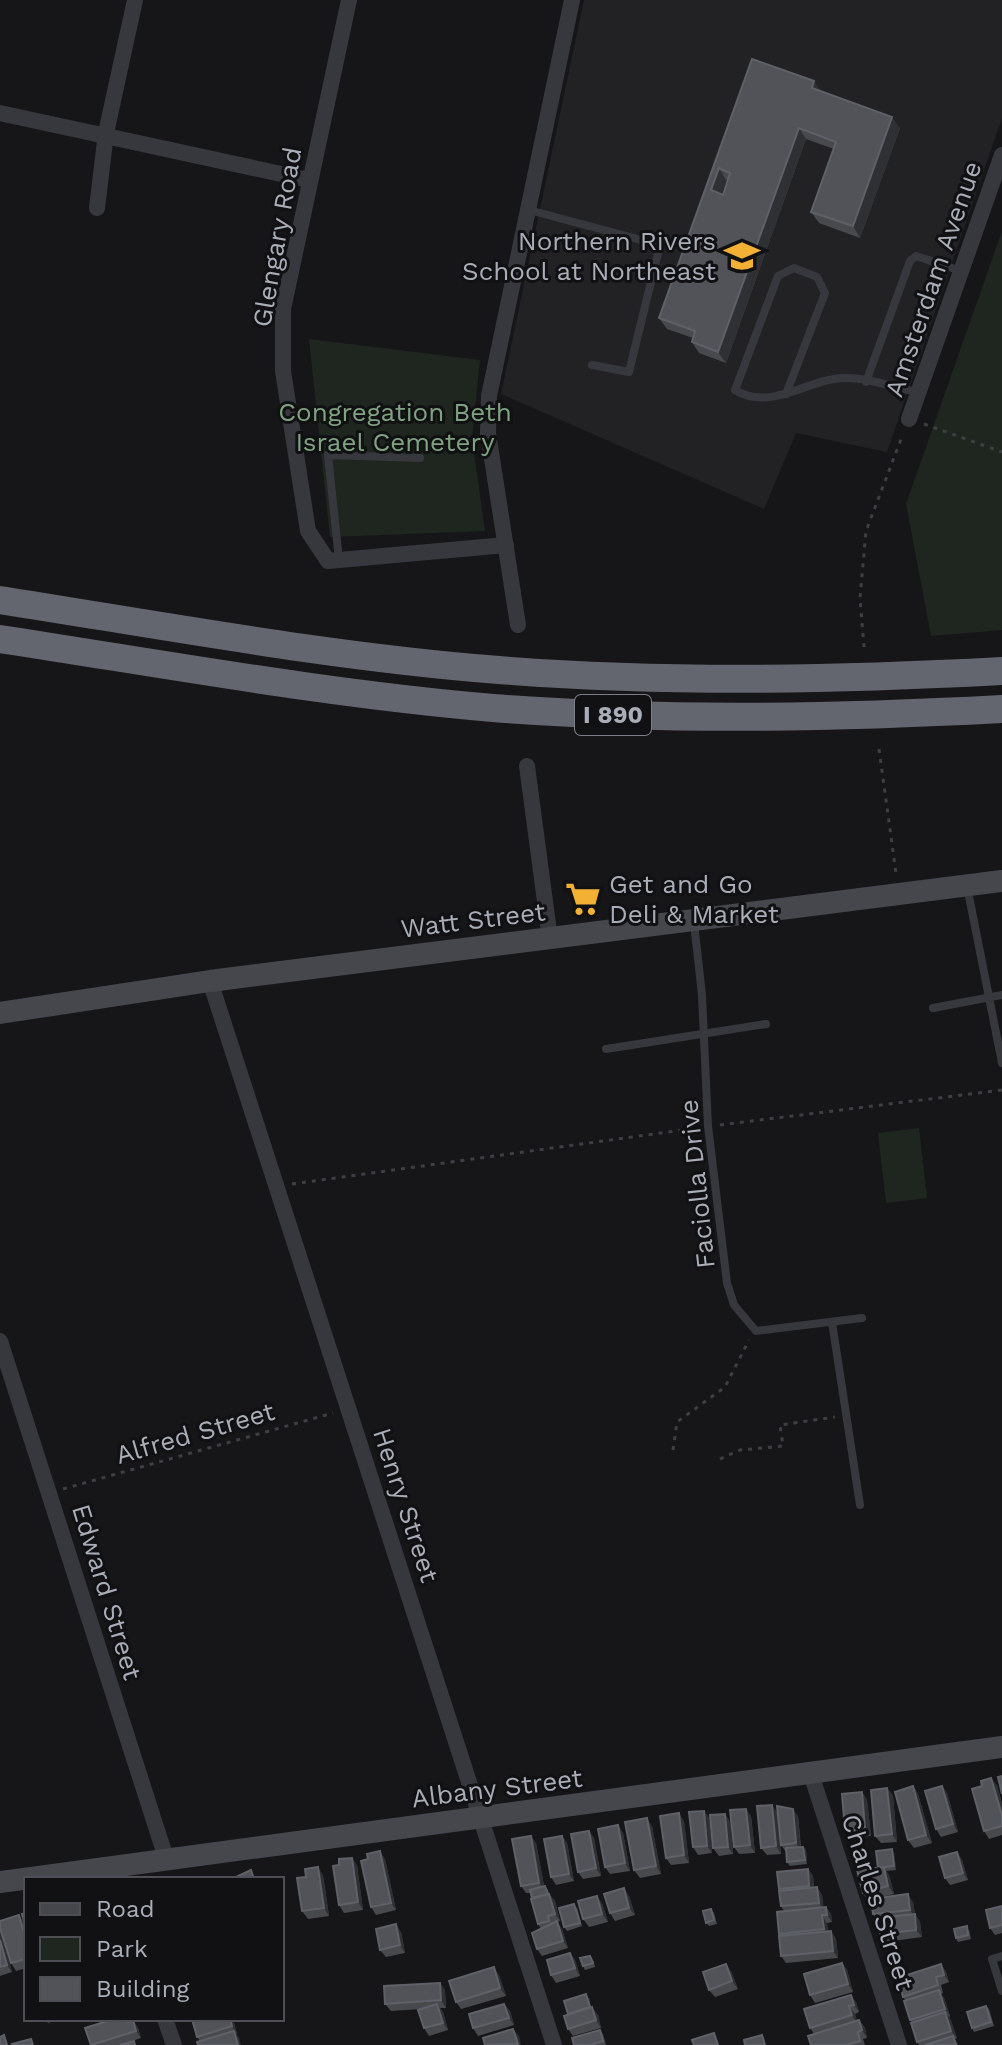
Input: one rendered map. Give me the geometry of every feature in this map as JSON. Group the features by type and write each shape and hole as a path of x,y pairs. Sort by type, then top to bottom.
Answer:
{"highway":[{"name":"I 890","path":"0,600 356,655 497,670 757,680 1002,671"},
{"name":"I 890","path":"0,639 351,692 495,708 757,718 1002,709"}],"street":[{"path":"97,208 106,133 135,0"},
{"name":"Glengary Road","path":"339,560 328,561 308,531 283,371 283,309 349,0"},
{"path":"518,625 488,433 489,396 572,0"},
{"path":"0,113 106,133 309,180"},
{"name":"Amsterdam Avenue","path":"909,419 1002,155"},
{"path":"339,560 506,545"},
{"path":"527,766 550,939"},
{"name":"Watt Street","path":"0,1013 210,981 1002,881"},
{"name":"Henry Street","path":"210,981 554,2045"},
{"name":"Edward Street","path":"0,1341 166,1858"},
{"name":"Albany Street","path":"66,1877 119,1873 166,1858 480,1819 1002,1747"},
{"name":"Charles Street","path":"811,1774 899,2045"},
{"name":"Albany Street","path":"0,1882 24,1880"},
{"path":"166,2021 174,2045"}],"lane":[{"path":"528,210 660,245 629,372 592,365"},
{"path":"866,382 910,261 916,256 961,271"},
{"path":"786,394 825,293 817,277 794,268 778,276 735,390 747,398 786,394 842,378 918,392"},
{"path":"339,560 328,455 420,458"},
{"path":"967,885 1002,1063"},
{"name":"Faciolla Drive","path":"693,918 704,1033 708,1126 727,1283 734,1305 756,1331"},
{"path":"933,1008 1002,995"},
{"path":"606,1049 766,1024"},
{"path":"756,1331 862,1318"},
{"path":"832,1322 860,1505"},
{"path":"1002,1956 992,1959 1002,1991"}],"path":[{"path":"864,647 860,598 866,531 909,419 1002,452"},
{"path":"879,749 898,892"},
{"path":"277,1186 708,1126 1002,1090"},
{"path":"673,1450 677,1422 725,1387 756,1331"},
{"name":"Alfred Street","path":"51,1492 348,1408"},
{"path":"720,1459 740,1450 783,1446 780,1425 846,1415"}],"shaded area":[{"name":"Northern Rivers School at Northeast","path":"584,0 1002,0 1002,118 887,452 796,433 764,509 501,394"}],"green space":[{"path":"1002,231 1002,630 931,636 906,504"},
{"name":"Congregation Beth Israel Cemetery","path":"309,339 480,360 472,438 485,531 330,537"},
{"path":"919,1128 927,1198 886,1203 878,1133"}],"building":[{"path":"752,59 814,81 812,88 892,117 853,226 811,212 836,142 799,128 718,352 692,342 695,331 659,318","holes":["719,168 730,173 723,195 711,190"]},
{"path":"991,1778 1002,1815 1002,1826 984,1831 972,1789 982,1786 981,1781"},
{"path":"913,1786 926,1835 908,1840 895,1792"},
{"path":"942,1786 953,1824 936,1829 925,1791"},
{"path":"887,1788 892,1834 875,1836 871,1790"},
{"path":"862,1792 865,1829 845,1831 842,1794"},
{"path":"772,1805 776,1846 761,1848 757,1806"},
{"path":"777,1806 793,1809 796,1843 781,1845"},
{"path":"746,1809 750,1845 734,1847 730,1810"},
{"path":"704,1811 707,1846 693,1847 689,1812"},
{"path":"679,1813 684,1855 666,1858 660,1816"},
{"path":"725,1814 728,1847 713,1848 710,1815"},
{"path":"647,1818 656,1866 634,1870 625,1822"},
{"path":"618,1825 625,1863 605,1867 598,1829"},
{"path":"589,1831 596,1868 578,1872 571,1834"},
{"path":"531,1836 539,1883 521,1886 512,1839"},
{"path":"562,1836 569,1874 551,1877 544,1839"},
{"path":"803,1847 805,1860 787,1862 786,1848"},
{"path":"892,1849 894,1866 878,1868 876,1851"},
{"path":"380,1851 391,1903 371,1907 361,1861 368,1859 367,1854"},
{"path":"957,1852 963,1873 945,1878 939,1857"},
{"path":"352,1858 358,1902 339,1905 333,1866 339,1865 339,1859"},
{"path":"318,1867 324,1908 302,1911 297,1878 306,1877 305,1869"},
{"path":"884,1867 888,1886 863,1893 857,1870"},
{"path":"808,1869 809,1886 779,1889 777,1872"},
{"path":"251,1870 253,1877 236,1877"},
{"path":"545,1886 548,1894 532,1898 530,1890"},
{"path":"817,1887 819,1903 781,1906 779,1891"},
{"path":"624,1888 629,1908 610,1913 604,1894"},
{"path":"549,1894 555,1914 548,1916 549,1921 538,1924 531,1899"},
{"path":"908,1894 910,1910 873,1914 871,1899"},
{"path":"597,1896 602,1914 583,1919 578,1901"},
{"path":"574,1904 580,1923 564,1927 559,1908"},
{"path":"1002,1906 1002,1925 990,1928 986,1910"},
{"path":"826,1907 827,1915 822,1915 824,1929 779,1934 777,1912"},
{"path":"711,1909 714,1920 706,1923 703,1911"},
{"path":"915,1914 916,1930 880,1934 878,1918"},
{"path":"19,1915 24,1933 24,1960 11,1963 0,1921"},
{"path":"557,1921 563,1941 537,1949 532,1933"},
{"path":"396,1924 400,1945 380,1950 376,1929"},
{"path":"967,1926 968,1935 956,1938 954,1929"},
{"path":"831,1931 833,1951 781,1956 779,1936"},
{"path":"0,1940 7,1965 0,1967"},
{"path":"570,1953 575,1968 551,1975 547,1960"},
{"path":"590,1956 593,1963 583,1966 580,1958"},
{"path":"842,1963 848,1984 810,1995 804,1974"},
{"path":"726,1964 732,1981 709,1990 703,1972"},
{"path":"941,1964 944,1975 936,1977 938,1985 903,1997 898,1978"},
{"path":"494,1967 500,1988 456,2002 449,1981"},
{"path":"440,1983 441,2000 385,2004 384,1986"},
{"path":"939,1990 945,2009 910,2020 904,2001"},
{"path":"586,1994 590,2007 568,2014 564,2001"},
{"path":"851,1995 854,2005 849,2006 852,2015 810,2028 804,2009"},
{"path":"437,2004 443,2023 424,2028 418,2010"},
{"path":"504,2004 509,2018 473,2028 469,2014"},
{"path":"986,2006 991,2022 972,2028 967,2012"},
{"path":"592,2007 596,2020 568,2029 564,2016"},
{"path":"945,2012 951,2031 917,2042 911,2023"},
{"path":"859,2020 862,2030 858,2032 860,2041 846,2045 811,2045 808,2036"},
{"path":"108,2021 133,2021 136,2031 91,2045 85,2028"},
{"path":"193,2021 231,2021 232,2026 197,2037"},
{"path":"513,2029 518,2044 485,2045 483,2038"},
{"path":"600,2030 603,2041 574,2045 572,2038"},
{"path":"234,2031 238,2045 198,2045 197,2042"},
{"path":"714,2033 718,2045 694,2045 692,2040"},
{"path":"4,2035 7,2045 0,2045 0,2037"},
{"path":"762,2035 765,2045 745,2045 744,2040"},
{"path":"953,2036 956,2045 925,2045"},
{"path":"31,2039 33,2045 12,2044"}],"place":[{"name":"Northern Rivers School at Northeast","path":"742,256"},
{"name":"Get and Go Deli & Market","path":"583,899"}]}
